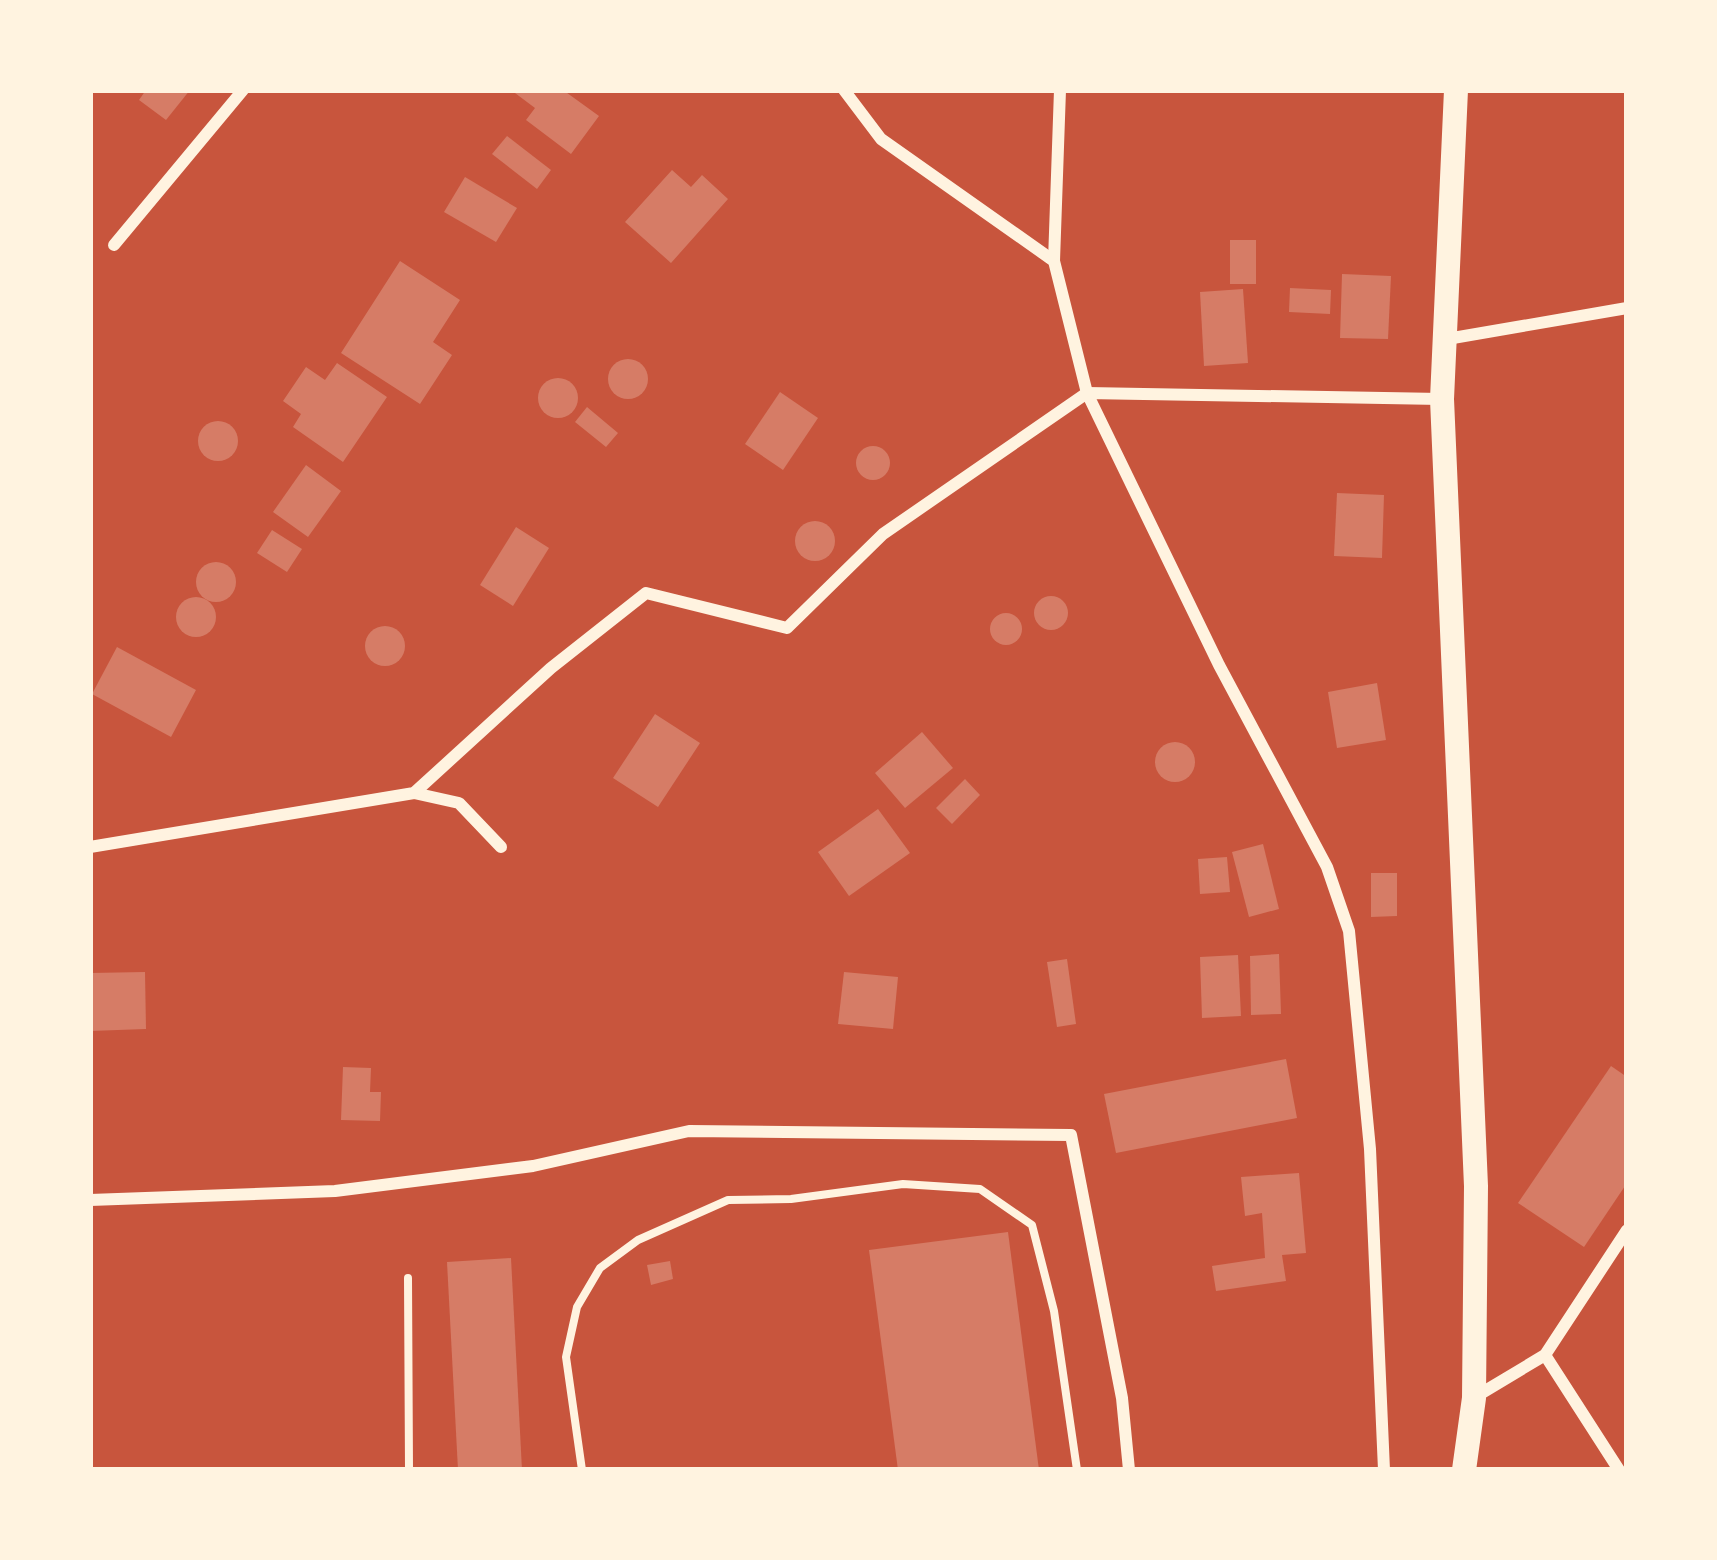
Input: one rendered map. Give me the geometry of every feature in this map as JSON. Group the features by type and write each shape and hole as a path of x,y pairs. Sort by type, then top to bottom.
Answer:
{"main road":[{"path":"1456,90 1442,399 1474,1144 1474,1398 1464,1470"}],"street":[{"path":"114,245 243,90"},
{"path":"844,90 881,139 1054,261"},
{"path":"1060,90 1054,261 1087,393 1219,665 1328,867 1349,931 1370,1149 1384,1470"},
{"path":"1448,339 1627,308"},
{"path":"414,794 551,668 646,592 787,628 883,534 1087,393 1442,399"},
{"path":"90,847 414,794 459,803 501,847"},
{"path":"90,1200 335,1191 533,1166 688,1131 1071,1135 1122,1398 1130,1470"},
{"path":"1474,1398 1545,1355 1627,1230"},
{"path":"1545,1355 1619,1470"}],"path":[{"path":"582,1470 566,1357 577,1307 600,1268 638,1240 728,1200 791,1199 903,1184 980,1189 1032,1225 1054,1310 1077,1470"},
{"path":"408,1278 409,1470"}],"building":[{"path":"146,90 190,90 166,120 139,100"},
{"path":"511,90 563,90 599,116 571,154 526,120 535,108"},
{"path":"507,136 551,170 537,189 492,154"},
{"path":"672,170 691,187 702,175 728,199 671,263 625,222"},
{"path":"465,177 517,208 496,242 444,212"},
{"path":"1230,240 1256,240 1256,284 1230,284"},
{"path":"400,261 460,300 433,342 452,355 420,404 341,353"},
{"path":"1342,274 1391,276 1388,339 1340,338"},
{"path":"1290,288 1331,290 1330,314 1289,312"},
{"path":"1243,289 1248,363 1204,366 1200,292"},
{"path":"628,359 642,365 648,379 642,393 628,399 614,393 608,379 614,365"},
{"path":"337,363 387,397 343,462 293,427 301,414 283,401 306,367 325,380"},
{"path":"558,378 572,384 578,398 572,412 558,418 544,412 538,398 544,384"},
{"path":"780,392 818,418 783,470 745,444"},
{"path":"587,407 618,433 606,447 575,422"},
{"path":"218,421 232,427 238,441 232,455 218,461 204,455 198,441 204,427"},
{"path":"873,446 885,451 890,463 885,475 873,480 861,475 856,463 861,451"},
{"path":"306,465 341,491 308,537 273,512"},
{"path":"1337,493 1384,495 1382,558 1334,556"},
{"path":"815,521 829,527 835,541 829,555 815,561 801,555 795,541 801,527"},
{"path":"516,527 549,548 513,606 480,585"},
{"path":"272,530 302,549 287,572 257,553"},
{"path":"216,562 230,568 236,582 230,596 216,602 202,596 196,582 202,568"},
{"path":"1051,596 1063,601 1068,613 1063,625 1051,630 1039,625 1034,613 1039,601"},
{"path":"196,597 210,603 216,617 210,631 196,637 182,631 176,617 182,603"},
{"path":"1006,613 1018,617 1022,629 1018,641 1006,645 994,641 990,629 994,617"},
{"path":"385,626 399,632 405,646 399,660 385,666 371,660 365,646 371,632"},
{"path":"117,647 196,690 171,737 92,694"},
{"path":"1377,683 1386,740 1337,748 1328,692"},
{"path":"655,714 700,743 658,807 613,778"},
{"path":"922,732 953,768 905,808 875,773"},
{"path":"1175,742 1189,748 1195,762 1189,776 1175,782 1161,776 1155,762 1161,748"},
{"path":"965,779 980,795 952,824 936,808"},
{"path":"878,809 910,853 849,896 818,852"},
{"path":"1263,844 1279,909 1249,917 1232,852"},
{"path":"1227,857 1230,892 1200,894 1198,859"},
{"path":"1371,873 1397,873 1397,916 1371,917"},
{"path":"1279,954 1281,1014 1251,1015 1250,956"},
{"path":"1238,955 1241,1016 1202,1018 1200,957"},
{"path":"1067,959 1076,1024 1057,1027 1047,962"},
{"path":"145,972 146,1029 90,1031 90,973"},
{"path":"844,972 898,977 893,1029 838,1024"},
{"path":"1286,1059 1297,1118 1116,1153 1104,1094"},
{"path":"1611,1066 1627,1077 1627,1183 1584,1247 1518,1203"},
{"path":"343,1067 371,1068 370,1092 381,1092 380,1121 341,1120"},
{"path":"1299,1173 1306,1253 1282,1255 1286,1281 1216,1291 1212,1266 1265,1258 1262,1213 1245,1216 1241,1177"},
{"path":"1008,1232 1039,1470 898,1470 869,1250"},
{"path":"511,1258 522,1470 458,1470 447,1262"},
{"path":"670,1261 673,1279 651,1285 647,1265"}]}
